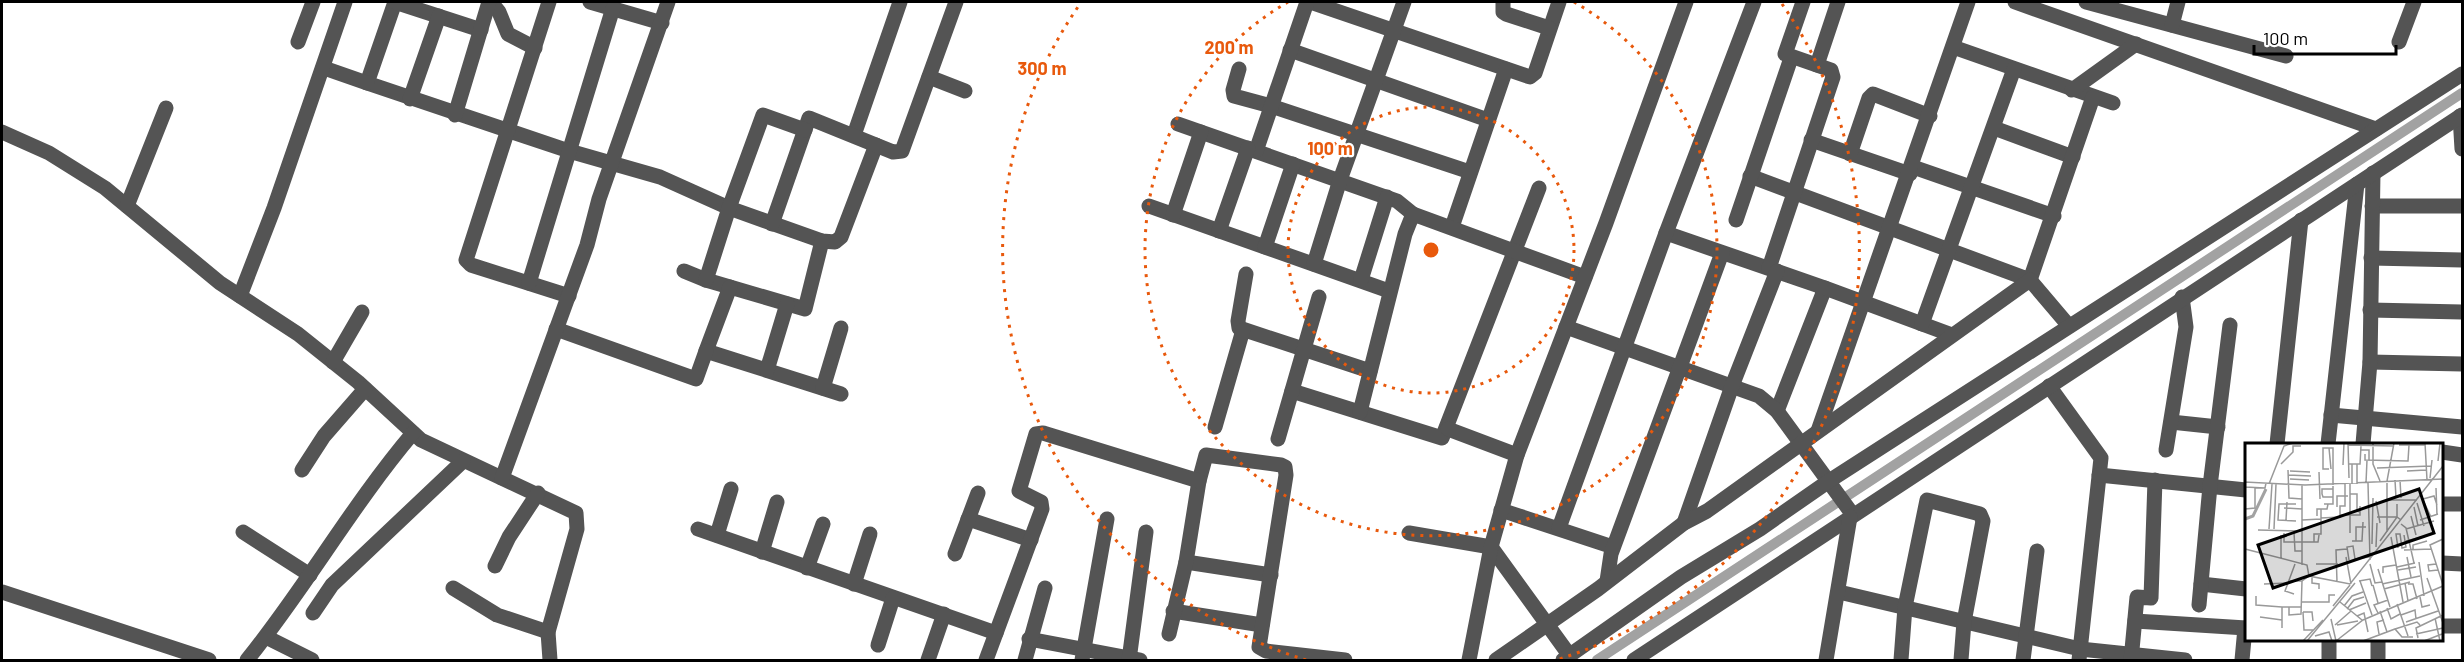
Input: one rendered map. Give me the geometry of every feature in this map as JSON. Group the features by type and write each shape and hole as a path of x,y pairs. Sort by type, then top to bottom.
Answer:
{"street":[{"path":"298,42 313,2"},
{"path":"240,296 324,68 345,2"},
{"path":"367,83 395,2 481,30"},
{"path":"454,115 490,2"},
{"path":"490,2 499,12 508,34 535,48"},
{"path":"549,2 466,260 471,265 569,296"},
{"path":"502,478 569,296 599,199 613,165 668,2"},
{"path":"854,135 900,2"},
{"path":"772,224 809,118 893,152 902,151 956,2"},
{"path":"1219,231 1271,106 1308,2 1395,29 1527,77 1533,76 1559,2"},
{"path":"1314,264 1340,180 1404,2"},
{"path":"1503,2 1503,12 1506,14 1549,28"},
{"path":"1469,660 1491,547 1516,455 1585,278 1686,2"},
{"path":"1559,528 1666,233 1754,2"},
{"path":"1684,523 1773,270 1792,194 1834,74 1831,70 1791,58 1785,52 1803,2"},
{"path":"1817,65 1838,2"},
{"path":"1818,431 1911,171 1968,2"},
{"path":"2015,2 2376,129"},
{"path":"2086,2 2105,4 2286,56"},
{"path":"2172,25 2178,2"},
{"path":"2399,42 2414,2"},
{"path":"529,283 569,151 602,4 662,23"},
{"path":"410,99 439,16"},
{"path":"2072,90 2136,44"},
{"path":"1953,47 2113,103"},
{"path":"1290,50 1488,120"},
{"path":"1736,220 1791,58"},
{"path":"324,68 454,115 613,165 660,177 729,208 822,241 836,242 842,237 876,145"},
{"path":"1239,69 1233,90 1234,96 1271,106 1470,172"},
{"path":"1452,227 1506,69"},
{"path":"1922,324 1951,250 2014,69"},
{"path":"1634,660 1843,502 2069,326 2463,74"},
{"path":"929,78 965,91"},
{"path":"1850,154 1869,98 1873,94 1930,116"},
{"path":"1496,660 1684,523 1707,511 2030,280 2054,216 2092,97"},
{"path":"127,206 166,108"},
{"path":"706,280 763,115 805,130"},
{"path":"2461,116 2462,148"},
{"path":"1409,533 1491,547 1547,624 1566,658 1682,577 1760,529 1843,502 2049,386 2461,116"},
{"path":"1178,124 1387,197 1404,205 1413,214 1515,250 1585,278"},
{"path":"1994,128 2073,157"},
{"path":"2,132 50,153 105,188 220,283 298,334 365,389 413,433 436,448 463,461 571,508 578,519 548,632 550,660"},
{"path":"1173,215 1201,132"},
{"path":"1811,140 1850,154 1973,188 2054,216"},
{"path":"1265,247 1293,164"},
{"path":"2363,443 2370,362 2373,173"},
{"path":"1750,176 1792,194 2030,280 2069,326"},
{"path":"2328,443 2357,184"},
{"path":"1292,391 1442,438 1448,429 1539,188"},
{"path":"1361,280 1387,197"},
{"path":"1149,206 1389,291"},
{"path":"2373,206 2463,206"},
{"path":"1360,412 1404,234 1413,214"},
{"path":"2277,443 2301,220"},
{"path":"1666,233 1952,335"},
{"path":"684,270 706,280 805,309 822,241"},
{"path":"1607,581 1613,547 1722,252"},
{"path":"2372,258 2463,260"},
{"path":"1246,274 1238,321 1239,328 1370,371"},
{"path":"556,329 696,379 730,287"},
{"path":"1777,411 1825,288"},
{"path":"1278,439 1319,297"},
{"path":"2166,450 2186,327 2182,297"},
{"path":"767,370 787,304"},
{"path":"2370,310 2463,312"},
{"path":"333,362 362,312"},
{"path":"2199,605 2210,486 2230,325"},
{"path":"1566,327 1759,396 1777,411 1802,442 1843,502 1839,592 1826,660"},
{"path":"823,388 841,328"},
{"path":"1215,427 1243,330"},
{"path":"706,351 841,394"},
{"path":"2370,362 2463,364"},
{"path":"2049,386 2101,458 2080,655"},
{"path":"302,470 324,436 365,389"},
{"path":"2331,416 2367,417 2463,427"},
{"path":"2171,422 2218,427"},
{"path":"1448,429 1516,455"},
{"path":"247,660 310,575 377,475 413,433"},
{"path":"986,660 1043,505 1021,494 1019,486 1034,437 1039,433 1198,481"},
{"path":"2443,452 2463,455"},
{"path":"1169,634 1186,562 1198,481 1208,454 1285,467 1286,475 1271,575 1258,644 1261,649 1345,660"},
{"path":"314,612 332,585 463,461"},
{"path":"2099,475 2245,490"},
{"path":"2131,658 2137,597 2151,598 2155,480"},
{"path":"717,535 731,489"},
{"path":"495,566 509,537 538,493"},
{"path":"955,554 978,493"},
{"path":"1900,660 1905,607 1928,500 1980,514 1983,521 1964,622 1961,660"},
{"path":"762,552 777,502"},
{"path":"2443,504 2463,504"},
{"path":"1501,510 1613,547"},
{"path":"968,519 1030,540"},
{"path":"1083,655 1107,519"},
{"path":"807,568 823,524"},
{"path":"698,529 996,633"},
{"path":"243,532 310,575"},
{"path":"1029,639 1083,655 1132,660 1146,532"},
{"path":"854,584 870,534"},
{"path":"2023,660 2037,550"},
{"path":"1186,562 1271,575"},
{"path":"2443,563 2463,564"},
{"path":"2201,584 2245,590"},
{"path":"453,588 497,615 548,632"},
{"path":"1025,660 1045,588"},
{"path":"2,591 209,660"},
{"path":"1839,592 2026,637 2080,655 2185,660"},
{"path":"878,645 893,598"},
{"path":"1173,611 1262,625"},
{"path":"928,660 944,614"},
{"path":"2135,621 2245,628"},
{"path":"2443,626 2463,626"},
{"path":"2242,660 2245,636"},
{"path":"266,637 312,660"},
{"path":"2329,641 2329,660"},
{"path":"2378,641 2378,660"}],"waterway":[{"path":"1597,660 2462,93"}]}
